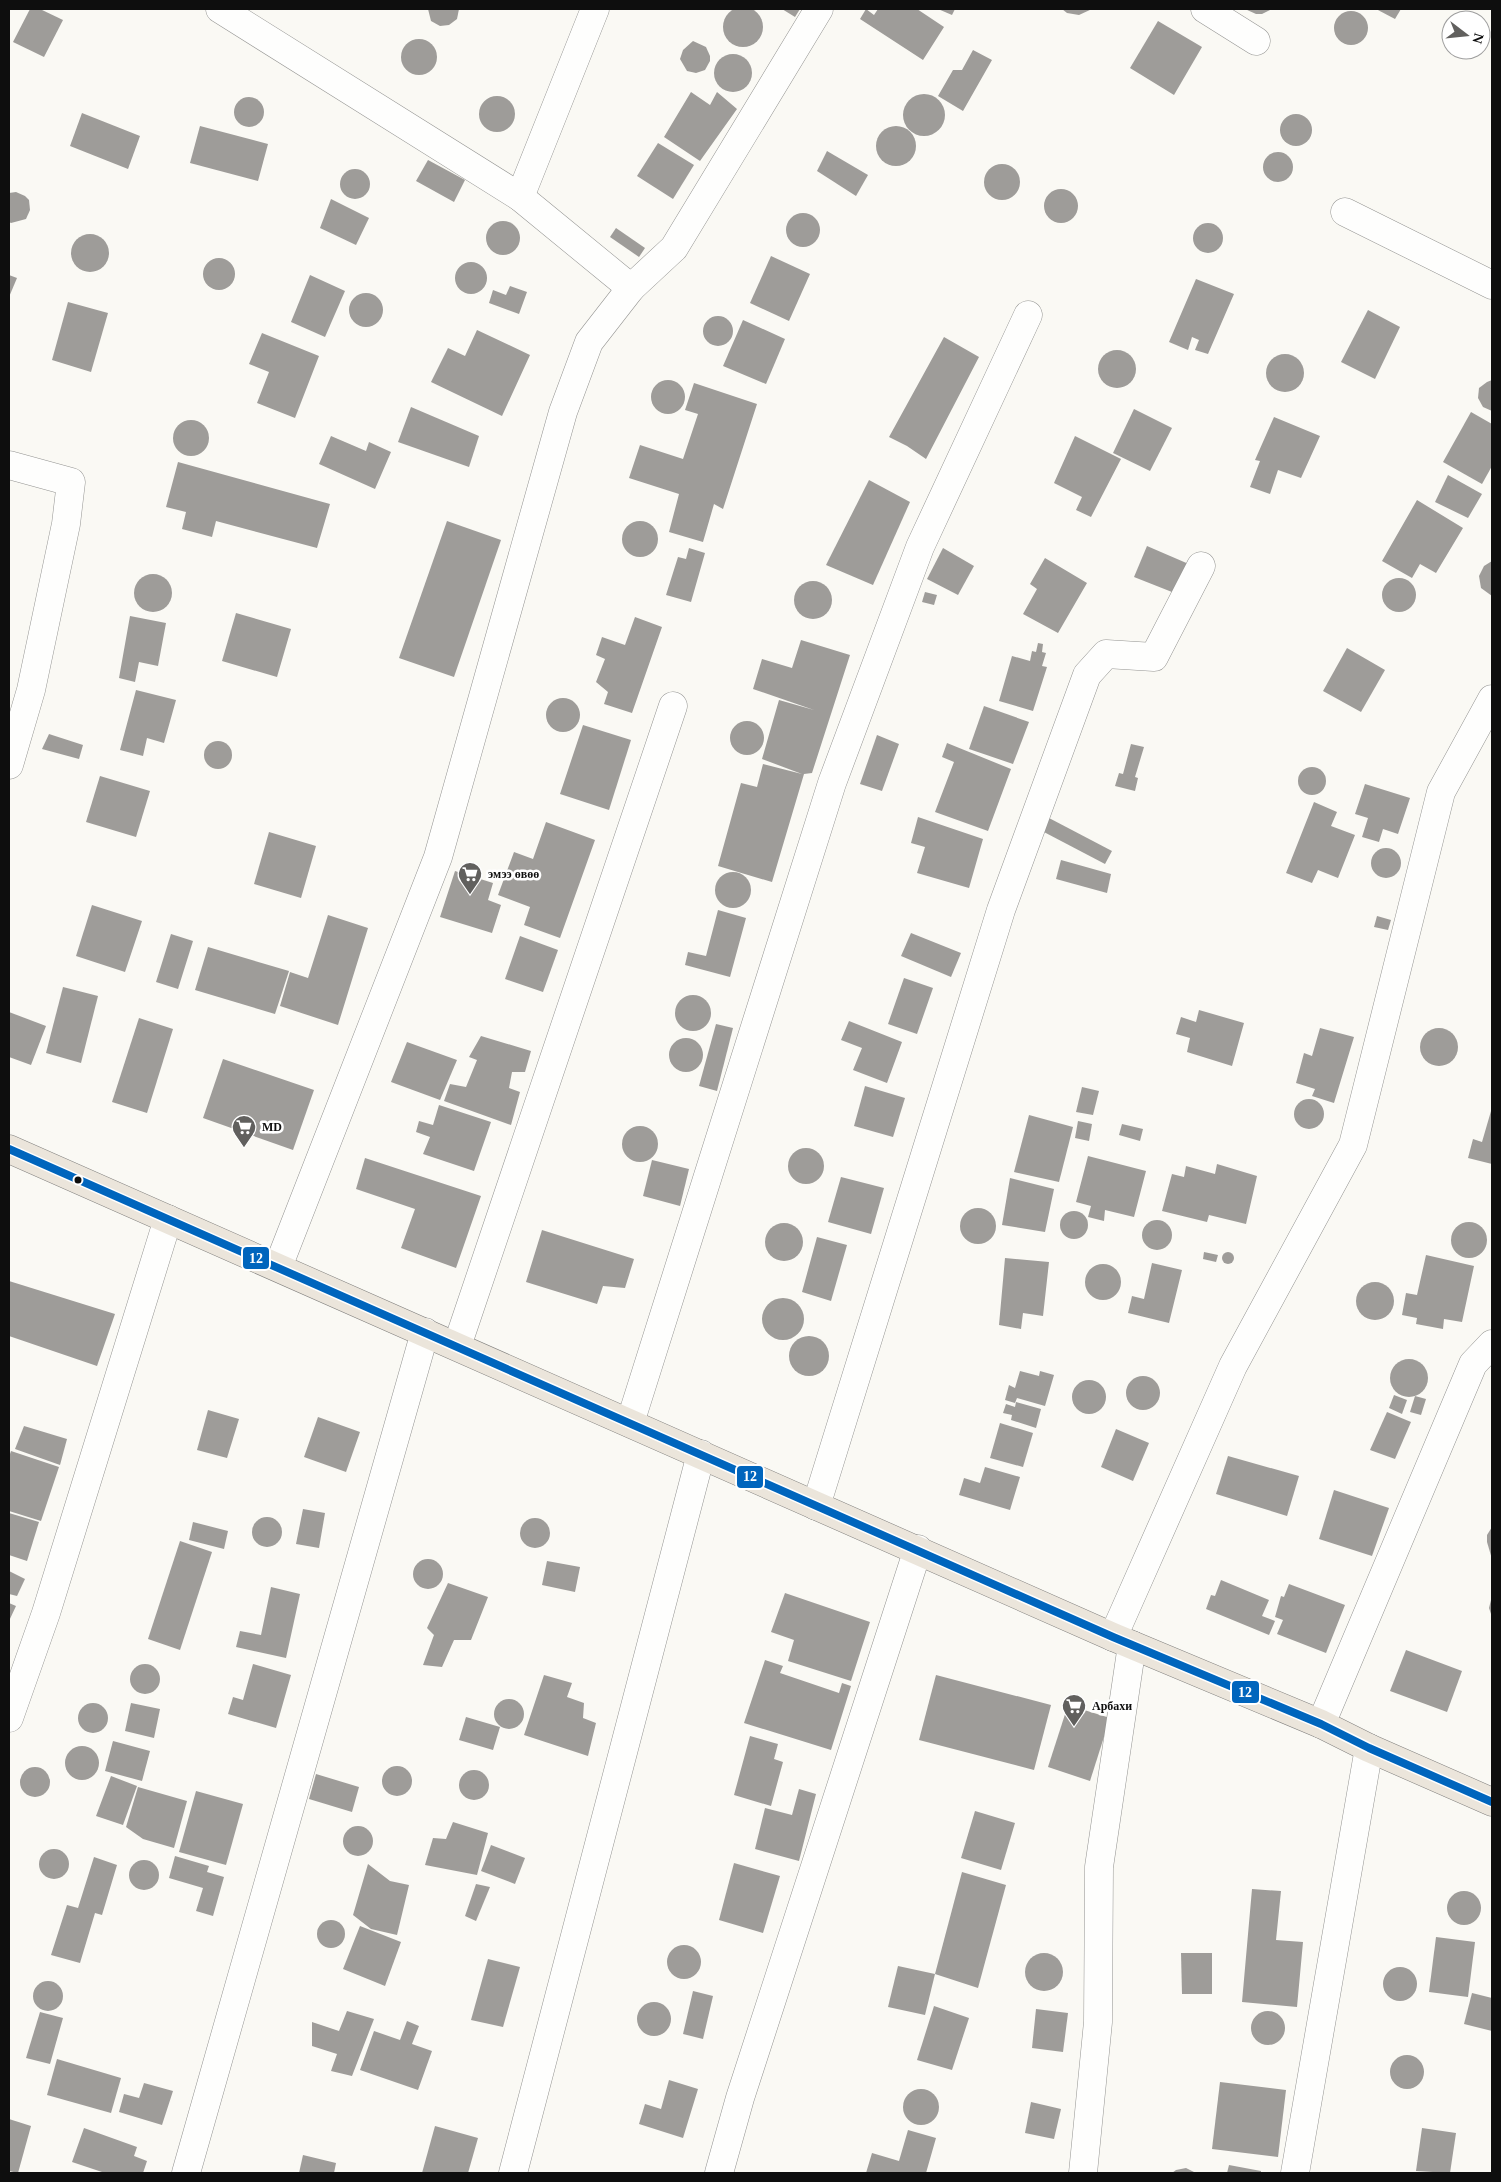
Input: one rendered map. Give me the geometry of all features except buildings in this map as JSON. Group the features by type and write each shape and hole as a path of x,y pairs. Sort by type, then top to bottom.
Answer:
{"main road":[{"path":"9,1149 816,1506 918,1549 1122,1641 1321,1724 1369,1748 1492,1802"}],"street":[{"path":"220,9 520,197 631,288"},
{"path":"520,197 595,9"},
{"path":"278,1267 438,857 563,412 589,342 631,288 674,248 819,9"},
{"path":"1204,9 1256,41"},
{"path":"1346,212 1492,285"},
{"path":"630,1423 832,783 920,547 1028,315"},
{"path":"9,466 71,482 66,524 31,690 9,765"},
{"path":"816,1506 1001,910 1087,675 1106,654 1154,657 1201,566"},
{"path":"1083,2173 1098,2022 1100,1867 1122,1641 1233,1366 1353,1145 1441,792 1492,699"},
{"path":"457,1346 673,706"},
{"path":"9,1718 46,1613 168,1219"},
{"path":"186,2173 425,1332"},
{"path":"1321,1724 1473,1364 1492,1344"},
{"path":"513,2173 701,1454"},
{"path":"719,2173 743,2088 918,1549"},
{"path":"1295,2173 1369,1748"}],"transit line":[{"name":"12","path":"9,1149 1113,1637 1321,1724 1369,1748 1492,1802"}],"place":[{"name":"эмээ өвөө","path":"470,895"},
{"name":"MD","path":"244,1148"},
{"name":"Арбахи","path":"1074,1727"}]}
